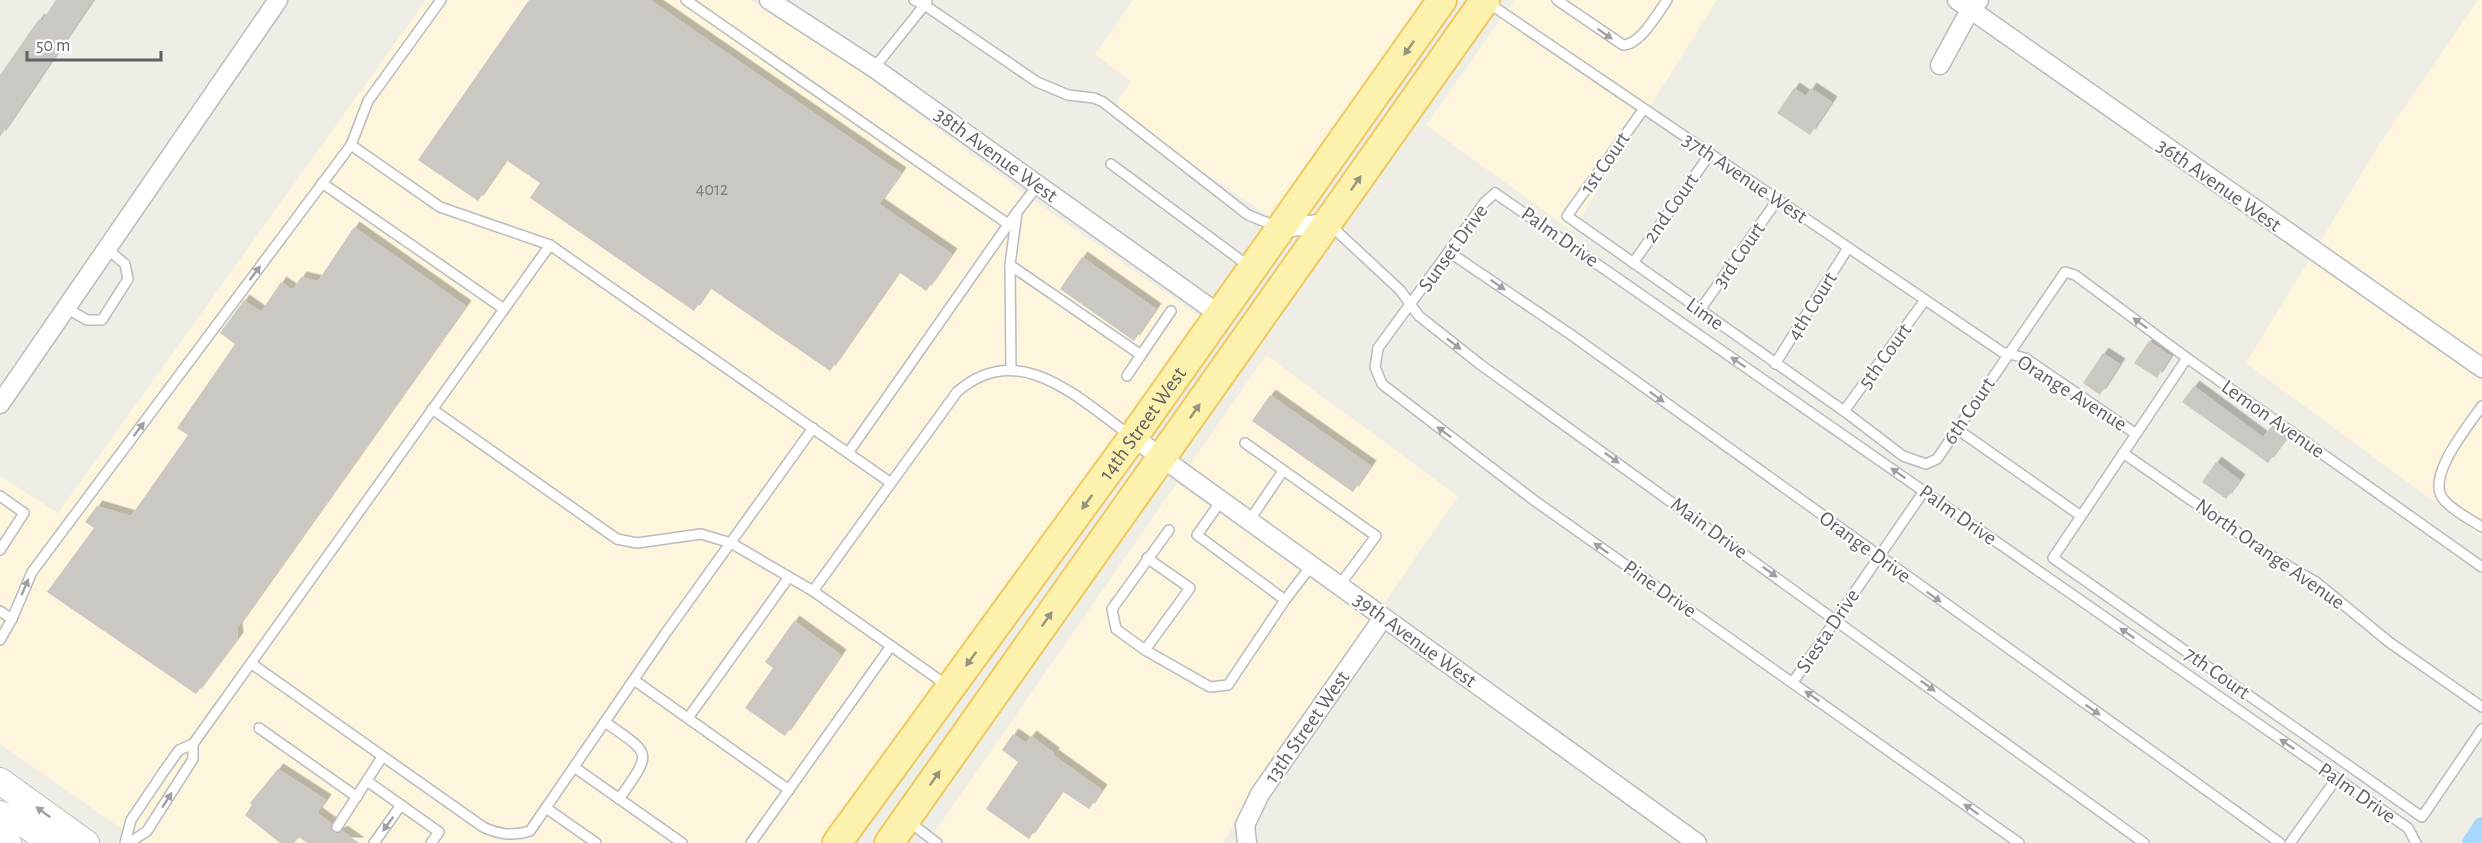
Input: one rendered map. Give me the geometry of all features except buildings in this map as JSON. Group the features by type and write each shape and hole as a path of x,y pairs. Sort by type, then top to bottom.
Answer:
{"main road":[{"name":"14th Street West","path":"837,843 1133,437 1443,0"},
{"name":"14th Street West","path":"889,843 1484,0"},
{"path":"856,843 869,824 918,733"},
{"path":"4,785 87,843"},
{"path":"0,814 26,825 51,843"},
{"path":"0,837 8,843"}],"street":[{"path":"0,404 278,0"},
{"name":"38th Avenue West","path":"770,0 874,68 1220,315"},
{"path":"1940,65 1969,3"},
{"name":"36th Avenue West","path":"1969,3 2482,368"},
{"path":"1281,228 1328,223"},
{"name":"39th Avenue West","path":"1133,437 1697,843"},
{"name":"13th Street West","path":"1247,842 1245,825 1260,794 1383,618"}],"lane":[{"path":"0,640 12,620 32,572 351,145 368,101 439,0"},
{"path":"686,0 1008,224"},
{"path":"914,0 927,3 1037,82 1068,95 1094,98 1103,102 1248,215 1281,228"},
{"name":"37th Avenue West","path":"1484,0 2002,352 2009,353"},
{"path":"1557,0 1623,45 1628,45 1638,39 1667,0"},
{"path":"874,68 927,3"},
{"name":"1st Court","path":"1567,216 1643,110"},
{"path":"351,145 440,207 550,245 891,483"},
{"name":"2nd Court","path":"1633,263 1710,154"},
{"path":"1111,164 1252,269"},
{"path":"322,183 504,309"},
{"path":"848,453 1008,224 1038,185"},
{"name":"Sunset Drive","path":"1412,304 1485,202 1495,193"},
{"name":"Palm Drive","path":"1495,193 2408,828 2416,843"},
{"name":"3rd Court","path":"1700,310 1778,199"},
{"path":"1011,369 1010,265 1017,212"},
{"name":"Lime","path":"1567,216 1844,411"},
{"name":"Main Drive","path":"1328,223 1400,290 1419,316 1481,365 2144,843"},
{"path":"127,843 147,831 193,759 194,744 550,245"},
{"name":"4th Court","path":"1775,364 1848,248"},
{"path":"66,308 87,320 102,320 128,279 125,264 107,249"},
{"name":"Orange Drive","path":"1449,252 1570,334 2280,843"},
{"path":"1010,265 1142,355"},
{"name":"6th Court","path":"1844,411 1903,456 1926,464 1937,459 2065,272"},
{"name":"Lemon Avenue","path":"2065,272 2075,275 2187,358 2482,567"},
{"name":"5th Court","path":"1844,411 1925,300"},
{"name":"Pine Drive","path":"1412,304 1378,348 1375,367 1382,384 1535,501 2019,843"},
{"path":"1127,376 1171,310"},
{"name":"Orange Avenue","path":"2009,353 2025,358 2136,434"},
{"path":"1957,429 2081,516 2187,358"},
{"path":"813,591 957,392 979,377 990,372 1011,369 1032,372 1051,380 1133,437"},
{"path":"2482,406 2446,459 2438,481 2443,500 2482,527"},
{"path":"432,409 616,539 637,543 701,534 731,543 813,591 950,688"},
{"path":"523,843 634,680 813,428"},
{"path":"1245,442 1376,536 1339,586"},
{"name":"North Orange Avenue","path":"2123,453 2276,559 2316,582 2389,642 2482,707"},
{"path":"1249,521 1283,471"},
{"name":"Siesta Drive","path":"1793,682 1924,491"},
{"path":"0,496 24,513 0,550"},
{"path":"1221,501 1197,535 1285,600"},
{"name":"7th Court","path":"2081,516 2053,558 2422,817 2482,729"},
{"path":"1169,530 1112,609 1116,629 1145,650 1210,687 1228,686 1285,600 1311,566"},
{"path":"1145,650 1190,588 1147,558"},
{"path":"688,718 789,577"},
{"path":"0,611 12,620"},
{"path":"751,843 891,646"},
{"path":"252,664 382,758 483,827 493,832 516,835 530,831"},
{"path":"634,680 789,789"},
{"path":"605,722 636,744 642,750 644,758 642,765 619,799"},
{"path":"259,728 357,797"},
{"path":"127,843 131,820 162,774 179,750 194,744"},
{"path":"336,827 382,758"},
{"path":"574,767 682,843"},
{"path":"2290,843 2337,778"},
{"path":"367,781 439,832 431,843"},
{"path":"374,843 401,805"},
{"path":"546,808 596,843"},
{"path":"906,819 937,843"}],"shaded area":[{"path":"426,0 751,0 868,77 1039,204 1205,320 826,843 142,843 0,744 0,476 58,513"},
{"path":"1133,0 1430,0 1273,219 1112,109 1131,82 1095,54"},
{"path":"1514,0 1717,0 1572,231 1426,125"},
{"path":"2478,0 2482,0 2482,355 2320,242 2380,143"},
{"path":"2309,260 2482,381 2482,537 2246,363"},
{"path":"1266,355 1458,496 1383,605 1189,466"},
{"path":"1177,483 1370,621 1253,788 1227,837 1222,843 927,843"}],"waterway":[{"path":"2471,843 2482,826"}]}
